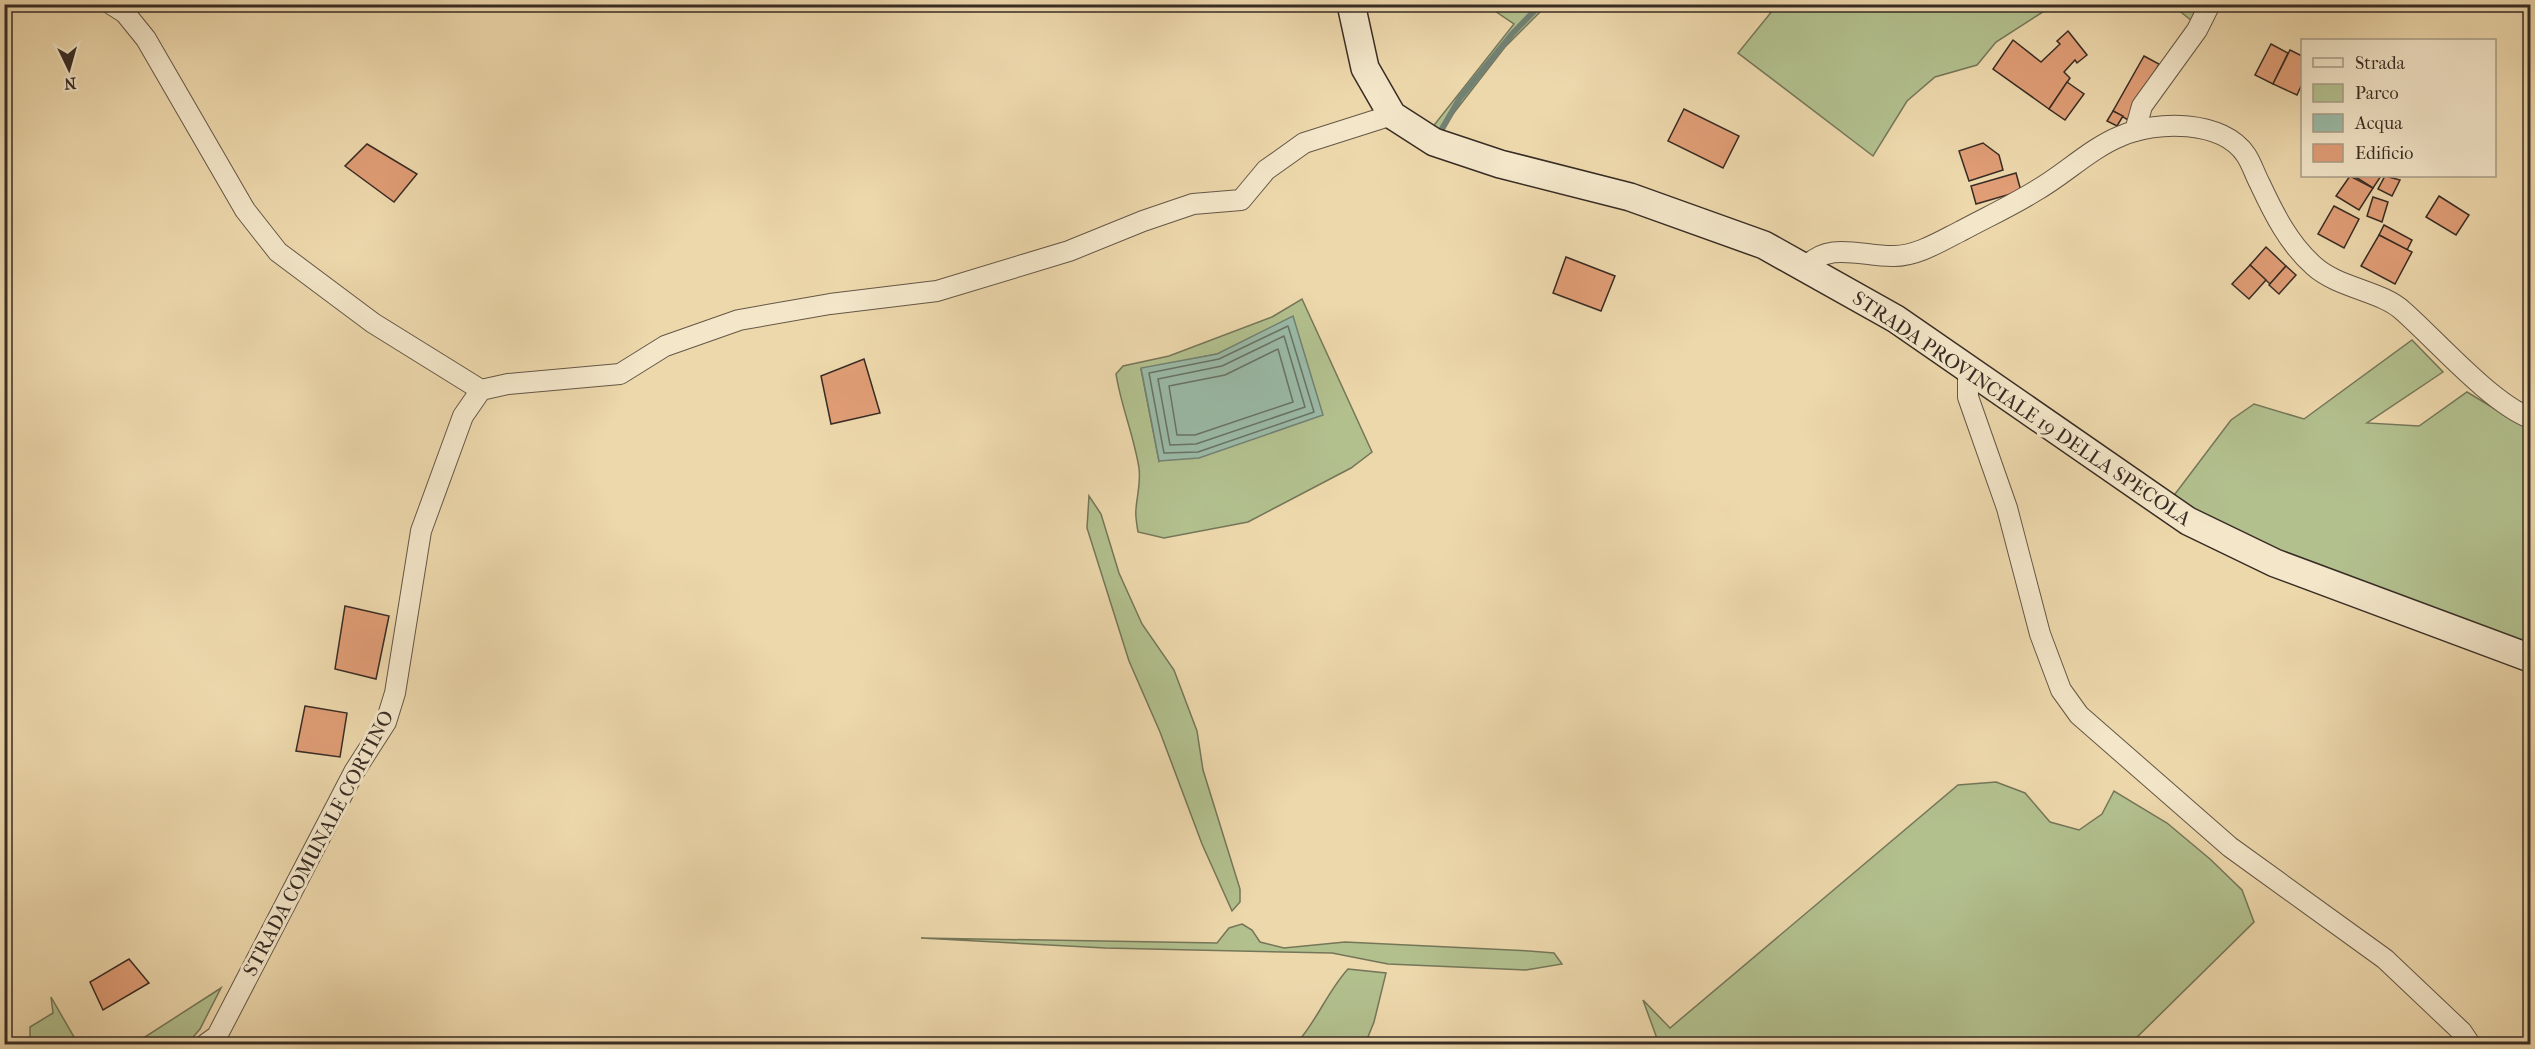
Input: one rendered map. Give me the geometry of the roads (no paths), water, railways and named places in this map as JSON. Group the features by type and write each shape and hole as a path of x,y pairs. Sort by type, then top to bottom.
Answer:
{"main road":[{"name":"STRADA PROVINCIALE 19 DELLA SPECOLA","path":"1351,4 1365,68 1392,115 1434,142 1500,164 1630,197 1764,245 1896,319 2188,521 2275,563 2530,658"}],"street":[{"path":"111,4 124,13 146,39 245,210 278,252 373,323 481,390 508,384 620,374 665,346 739,320 830,304 937,291 1003,273 1193,204 1241,200 1266,170 1304,143 1392,115"},
{"path":"2135,131 2142,106 2197,30 2210,4"},
{"path":"1805,268 1815,256 1840,251 1896,256 1933,246 2037,190 2120,136 2161,127 2201,127 2234,142 2247,156 2294,246 2316,268 2338,281 2401,308 2462,366 2518,414 2530,418"},
{"path":"1968,369 1968,397 2007,508 2040,634 2061,690 2079,715 2230,847 2385,959 2462,1032 2470,1044"},
{"name":"STRADA COMUNALE CORTINO","path":"206,1044 217,1036 354,772 386,722 395,693 421,531 463,416 481,390"}],"water":[{"path":"1293,316 1323,415 1199,458 1159,461 1141,368 1217,354"}],"waterway":[{"path":"1440,132 1460,98 1512,34 1541,4"}]}
